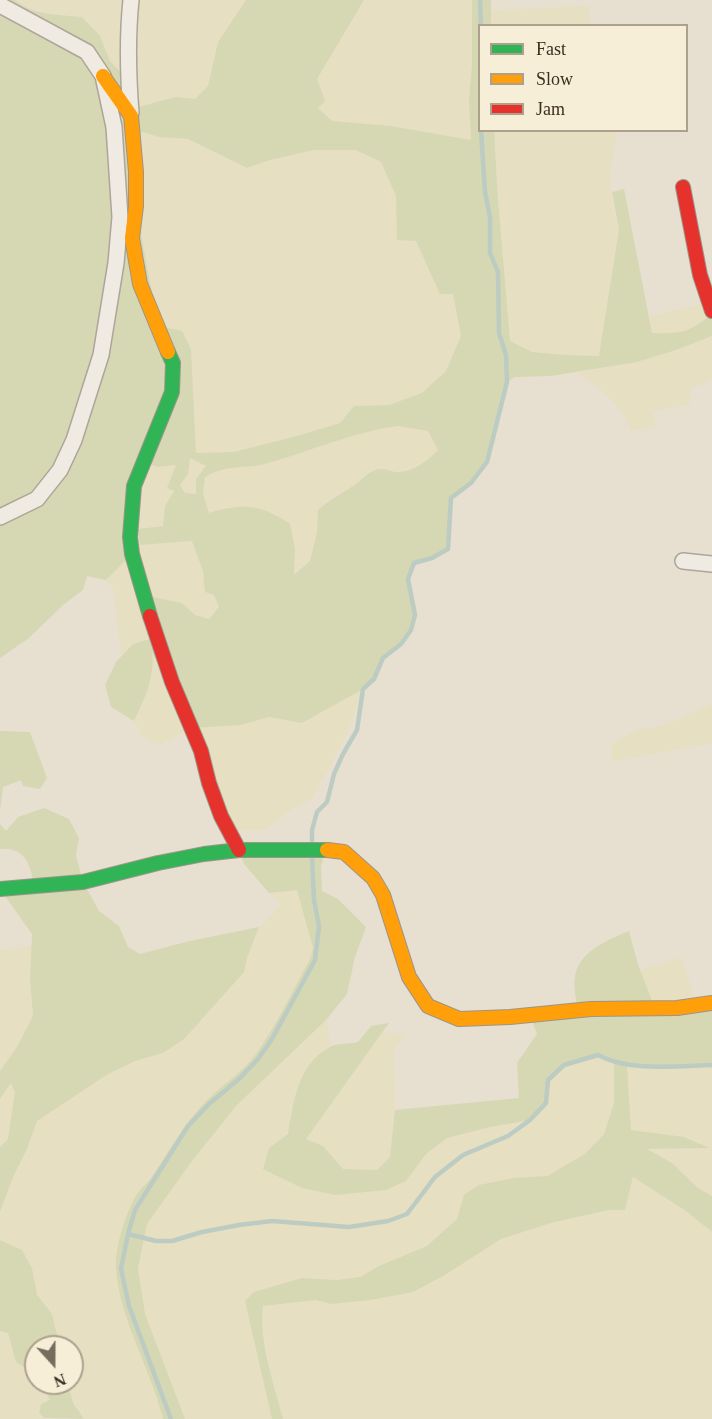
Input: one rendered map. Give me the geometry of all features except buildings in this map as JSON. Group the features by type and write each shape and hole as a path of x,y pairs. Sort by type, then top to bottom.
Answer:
{"street":[{"path":"131,0 128,27 128,78 136,172 136,206 132,238 140,284 173,363 172,392 134,486 130,537 132,554 171,682 201,751 221,816 238,850"},
{"path":"0,4 87,52 131,116"},
{"path":"0,517 37,499 60,470 74,440 101,355 114,274 120,217 114,127 103,76"},
{"path":"683,187 700,275 712,311"},
{"path":"683,561 712,564"},
{"path":"0,889 83,882 158,863 238,850 344,852 373,878 383,895 409,977 428,1006 459,1018 510,1017 591,1009 677,1008 712,1003"}],"shaded area":[{"path":"15,0 246,0 218,42 208,86 195,99 175,97 131,109 127,33 121,71 110,61 100,36 82,17 59,15 22,6"},
{"path":"364,0 472,0 472,64 469,100 471,140 391,126 332,121 318,107 317,79"},
{"path":"589,6 590,24 491,24 491,10"},
{"path":"132,129 159,137 188,139 247,168 314,150 356,150 382,162 396,196 397,240 416,241 440,294 453,294 461,336 446,371 422,393 389,405 354,406 340,423 234,452 196,453 191,349 158,326 136,206"},
{"path":"494,132 614,132 617,136 610,172 612,202 619,229 599,356 532,352 510,341"},
{"path":"712,301 712,313 696,327 678,334 652,333 650,316"},
{"path":"712,336 712,380 691,389 689,405 652,411 656,427 631,431 613,401 576,373 637,362"},
{"path":"398,426 428,431 438,450 428,461 411,468 398,472 381,468 367,473 355,485 331,498 318,510 317,533 310,561 294,576 295,549 231,507 209,514 203,494 205,477 219,469 264,464 371,430"},
{"path":"190,457 206,466 196,494 185,493 180,485 188,474"},
{"path":"144,462 157,467 177,465 167,488 174,490 165,506 163,526 139,529 141,545 193,541 203,571 205,592 214,595 219,607 209,619 195,615 182,603 240,725 269,717 302,723 363,689 351,725 312,799 289,811 265,830 228,831 191,728 160,745 142,737 134,721 143,705 153,662 133,644 121,656 113,589 106,580 132,554"},
{"path":"712,704 712,743 612,762 612,744 640,728 652,728 669,723"},
{"path":"297,889 313,948 310,959 255,1055 237,1075 207,1100 134,1198 121,1237 115,1265 128,1322 151,1376 163,1419 84,1419 73,1403 71,1395 84,1395 84,1335 57,1335 52,1314 37,1295 32,1268 22,1250 0,1240 0,1212 37,1121 108,1074 135,1061 163,1053 244,972 247,958 260,927 281,905 269,893"},
{"path":"32,945 30,980 33,1016 17,1047 0,1071 0,951"},
{"path":"682,957 696,1005 655,1008 640,970"},
{"path":"327,1019 331,1047 308,1066 297,1087 288,1134 269,1148 263,1169 406,1181 426,1154 447,1138 530,1120 546,1103 548,1080 564,1065 598,1055 614,1064 614,1103 604,1134 586,1154 547,1176 514,1178 464,1196 457,1219 427,1246 379,1266 360,1277 336,1280 302,1278 245,1301 272,1419 185,1419 145,1314 138,1269 147,1224 192,1161 237,1105"},
{"path":"383,1032 405,1034 394,1050 395,1110 390,1157 378,1170 343,1169 323,1146 305,1139"},
{"path":"627,1065 712,1065 712,1196 698,1188 672,1163 646,1148 689,1150 657,1134 631,1130"},
{"path":"12,1083 16,1091 8,1139 0,1147 0,1099"},
{"path":"633,1177 686,1211 712,1232 712,1419 283,1419 271,1375 261,1318 262,1306 316,1300 331,1304 413,1292 445,1275 501,1239 554,1222 609,1210 625,1210"},
{"path":"0,1331 8,1333 16,1362 24,1367 24,1395 48,1395 51,1401 42,1404 44,1418 47,1419 0,1419"}],"green space":[{"path":"0,0 15,0 30,9 47,13 82,17 100,36 110,61 120,71 128,27 131,109 175,97 195,99 208,86 218,42 246,0 364,0 317,79 325,101 318,108 332,121 391,126 471,140 469,100 472,64 472,0 491,0 491,24 478,24 478,132 494,132 510,341 532,352 599,356 619,229 612,192 624,189 652,333 685,331 712,313 712,336 637,362 551,376 515,377 507,382 487,462 471,483 451,498 448,549 432,558 414,563 408,578 415,615 411,630 401,644 383,658 374,679 363,689 302,723 269,717 240,725 191,728 152,652 152,670 148,687 134,721 111,707 105,685 116,662 133,644 157,637 143,595 182,603 195,615 209,619 219,607 214,595 205,592 203,571 192,541 140,545 138,529 163,526 165,506 174,491 167,488 176,465 157,467 145,462 132,554 106,580 87,576 83,590 63,605 29,638 0,658","holes":["133,129 159,137 188,139 247,168 314,150 356,150 381,162 396,196 397,240 416,241 440,294 453,294 461,336 446,371 422,393 389,405 354,406 340,423 234,452 196,453 191,349 182,331 158,326 136,206","398,426 428,431 438,450 425,462 410,470 398,472 375,470 322,506 318,510 317,533 310,561 294,575 295,549 290,524 269,512 251,507 209,513 203,494 205,477 221,470 268,463 348,437","190,458 206,466 196,479 196,494 185,493 180,485 188,474"]},
{"path":"0,731 30,732 47,778 40,789 23,786 21,780 3,787 0,811"},
{"path":"44,808 69,819 79,838 76,855 83,882 99,911 119,926 128,947 140,954 259,927 244,972 184,1039 163,1053 135,1061 108,1074 37,1121 0,1212 0,1147 8,1139 15,1092 11,1083 0,1099 0,1071 17,1047 33,1016 30,980 32,934 0,889 34,886 29,865 21,854 9,849 0,849 0,824 6,831 18,817"},
{"path":"239,850 326,850 321,866 322,891 338,899 366,927 355,957 347,994 327,1019 237,1105 192,1161 147,1224 138,1269 145,1314 185,1419 163,1419 129,1325 118,1287 116,1259 124,1224 136,1195 150,1179 190,1120 206,1101 245,1067 256,1054 310,959 313,948 297,890 269,893 244,864"},
{"path":"629,931 638,965 655,1008 712,1003 712,1065 627,1066 631,1130 684,1137 709,1148 647,1149 672,1163 698,1188 712,1196 712,1232 686,1211 633,1177 625,1210 609,1210 554,1222 501,1239 445,1275 413,1292 331,1304 316,1300 263,1306 265,1348 283,1419 272,1419 245,1301 254,1292 302,1278 336,1280 360,1277 379,1266 427,1246 457,1219 464,1195 479,1185 514,1178 547,1176 585,1154 604,1134 614,1103 614,1064 598,1055 565,1065 548,1080 546,1103 530,1120 447,1138 426,1154 406,1181 386,1190 335,1195 302,1188 263,1169 269,1148 288,1134 295,1096 310,1063 330,1047 358,1042 371,1026 389,1023 306,1139 323,1146 343,1169 377,1170 390,1157 395,1110 519,1098 517,1063 537,1034 530,1015 578,1010 574,981 579,964 590,951"},
{"path":"0,1240 22,1250 32,1268 37,1295 52,1314 57,1335 24,1335 24,1367 16,1362 8,1333 0,1331"},
{"path":"47,1395 71,1395 73,1403 84,1419 44,1418 39,1412 41,1404 50,1400"}],"waterway":[{"path":"480,0 481,24"},
{"path":"312,843 312,830 317,812 327,802 334,774 357,730 363,689 374,679 383,658 401,644 411,630 415,615 408,579 414,563 432,558 448,549 451,498 471,483 487,462 507,382 506,355 499,333 498,272 490,253 490,217 485,192 481,132"},
{"path":"171,1419 129,1306 121,1269 128,1234 135,1210 188,1126 258,1059 272,1039 315,960 319,926 314,900 312,857"},
{"path":"128,1234 156,1241 172,1241 202,1232 272,1221 349,1227 388,1221 407,1214 435,1177 463,1155 508,1136 530,1120 546,1103 548,1080 564,1065 598,1055 638,1066 712,1065"}],"traffic: fast":[{"path":"150,616 132,554 130,537 134,486 172,392 173,363 168,352"},
{"path":"0,889 83,882 204,854 239,850 327,850"}],"traffic: slow":[{"path":"103,76 131,116 136,172 136,206 132,238 140,284 168,352"},
{"path":"327,850 344,852 373,878 383,895 409,977 428,1006 459,1019 510,1017 591,1009 677,1008 712,1003"}],"traffic: jam":[{"path":"683,187 700,275 712,311"},
{"path":"150,616 172,682 201,751 221,816 239,850"}]}
